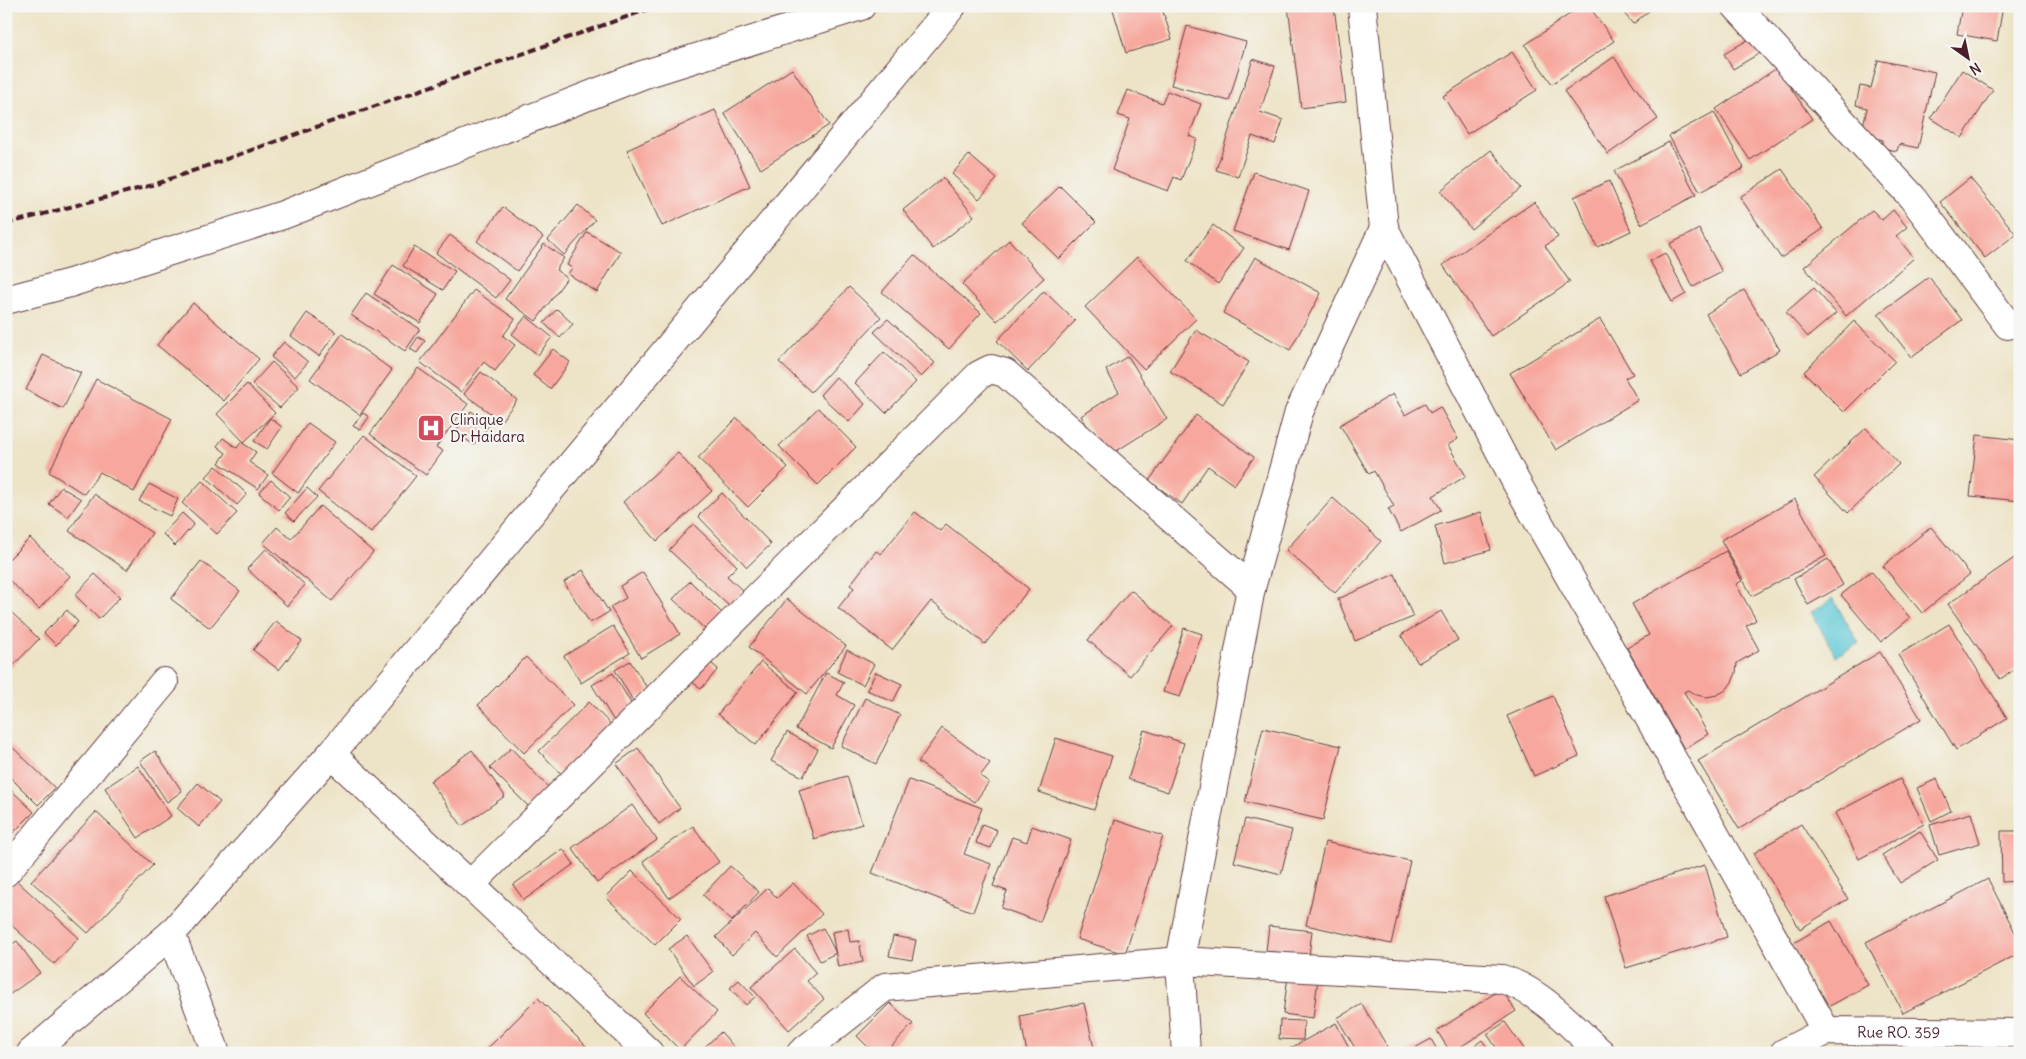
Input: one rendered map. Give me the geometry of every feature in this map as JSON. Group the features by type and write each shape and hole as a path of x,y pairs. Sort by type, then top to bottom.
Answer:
{"street":[{"path":"6,300 70,283 283,215 642,75 861,6"},
{"path":"31,1053 171,934 331,754 952,6"},
{"path":"1362,6 1384,228 1516,482 1826,1031"},
{"path":"1736,6 1912,197 2008,325"},
{"path":"1186,1053 1180,961 1252,588 1299,412 1384,228"},
{"path":"470,885 979,375 991,369 1005,373 1252,588"},
{"path":"6,872 164,682"},
{"path":"331,754 649,1053"},
{"path":"171,934 216,1053"},
{"path":"801,1053 885,987 1180,961 1502,979 1520,984 1538,996 1600,1053"},
{"name":"Rue RO. 359","path":"1784,1053 1826,1031 2020,1033"}],"water":[{"path":"1833,599 1859,643 1836,656 1811,612"}],"building":[{"path":"1112,6 1161,6 1172,39 1126,53"},
{"path":"1288,6 1334,6 1346,102 1301,108"},
{"path":"1581,6 1589,6 1614,41 1552,84 1525,45"},
{"path":"1618,6 1647,6 1650,10 1633,24"},
{"path":"1962,6 2003,6 1997,41 1957,34"},
{"path":"1187,26 1246,42 1229,101 1171,85"},
{"path":"1751,38 1760,53 1733,69 1724,54"},
{"path":"1512,52 1537,90 1467,134 1443,96"},
{"path":"1614,57 1658,119 1608,154 1564,91"},
{"path":"1253,59 1275,66 1260,112 1283,120 1275,144 1252,136 1238,177 1216,170"},
{"path":"1878,60 1935,72 1918,148 1899,144 1897,151 1882,148 1883,140 1861,135 1867,108 1856,105 1860,86 1871,88"},
{"path":"1777,68 1812,119 1750,160 1716,109"},
{"path":"792,69 829,125 761,169 724,113"},
{"path":"1962,70 1993,90 1962,138 1931,118"},
{"path":"1128,90 1162,103 1167,91 1201,104 1189,136 1197,139 1181,180 1174,177 1168,191 1112,170 1130,119 1118,115"},
{"path":"715,110 750,186 662,226 627,150"},
{"path":"1714,112 1744,168 1700,192 1669,136"},
{"path":"1669,142 1696,195 1641,224 1614,171"},
{"path":"1491,150 1521,188 1471,229 1440,191"},
{"path":"969,155 997,179 979,199 952,174"},
{"path":"1782,169 1823,229 1781,258 1740,197"},
{"path":"1254,172 1309,191 1289,250 1233,231"},
{"path":"943,178 974,216 933,249 903,210"},
{"path":"1970,178 2016,234 1985,258 1940,202"},
{"path":"1609,181 1631,231 1597,247 1574,197"},
{"path":"1060,186 1096,222 1059,259 1022,223"},
{"path":"1534,202 1558,237 1545,246 1570,282 1491,336 1443,265"},
{"path":"578,205 595,220 564,255 548,240"},
{"path":"503,207 543,237 517,271 477,241"},
{"path":"1872,210 1882,220 1893,210 1907,227 1896,236 1914,258 1846,316 1804,267"},
{"path":"1213,225 1244,248 1218,284 1187,261"},
{"path":"1699,229 1722,272 1693,287 1670,244"},
{"path":"587,232 621,252 597,292 568,274 572,268 567,265"},
{"path":"450,235 510,280 496,298 436,253"},
{"path":"1009,240 1044,278 997,321 962,284"},
{"path":"544,244 564,258 556,270 567,278 536,321 505,299"},
{"path":"414,247 455,271 443,290 403,266"},
{"path":"1665,253 1686,294 1672,302 1650,261"},
{"path":"914,255 981,313 949,349 882,292"},
{"path":"1137,257 1196,319 1144,369 1085,307"},
{"path":"1255,257 1321,293 1290,350 1223,313"},
{"path":"393,265 438,294 420,323 374,294"},
{"path":"1929,277 1962,320 1911,357 1878,314"},
{"path":"849,287 881,317 811,392 779,362"},
{"path":"1814,288 1836,313 1808,337 1786,312"},
{"path":"474,290 515,319 503,336 515,345 495,371 484,362 461,392 420,362"},
{"path":"1744,290 1780,350 1741,373 1706,314"},
{"path":"1044,291 1075,321 1028,371 997,341"},
{"path":"366,293 420,329 405,351 351,315"},
{"path":"193,303 259,359 224,401 157,345"},
{"path":"557,309 573,324 560,338 544,323"},
{"path":"307,313 336,332 319,356 291,336"},
{"path":"526,316 552,337 538,355 512,334"},
{"path":"888,319 935,363 921,377 874,332"},
{"path":"1600,319 1633,374 1625,378 1638,400 1556,450 1510,373"},
{"path":"1854,321 1895,361 1844,412 1804,372"},
{"path":"1196,330 1249,362 1223,404 1170,371"},
{"path":"342,334 392,370 360,415 310,379"},
{"path":"418,337 425,341 417,353 410,349"},
{"path":"284,342 308,362 295,377 271,357"},
{"path":"553,349 570,362 550,389 533,375"},
{"path":"884,352 916,382 886,413 855,383"},
{"path":"43,355 81,373 63,409 26,390"},
{"path":"1128,356 1167,419 1107,457 1081,416 1119,392 1106,370"},
{"path":"272,362 299,387 280,408 252,384"},
{"path":"418,368 468,404 436,447 443,451 426,475 370,434"},
{"path":"481,372 517,400 501,421 464,394"},
{"path":"836,377 865,404 849,422 820,395"},
{"path":"96,379 172,419 134,492 100,472 84,494 49,472"},
{"path":"247,384 275,413 244,442 217,414"},
{"path":"1393,394 1405,415 1425,404 1430,413 1440,407 1458,439 1448,445 1466,476 1433,496 1441,510 1401,532 1388,509 1394,506 1374,471 1369,474 1340,425"},
{"path":"818,408 856,447 818,485 779,446"},
{"path":"471,411 490,424 474,445 455,432"},
{"path":"363,413 369,417 360,430 353,426"},
{"path":"1196,415 1254,457 1234,485 1208,466 1182,504 1149,481"},
{"path":"270,418 282,427 267,449 254,441"},
{"path":"737,418 788,467 748,507 698,458"},
{"path":"308,423 335,442 298,493 272,473"},
{"path":"1866,428 1899,464 1848,513 1814,477"},
{"path":"364,435 416,476 371,533 318,491"},
{"path":"1977,435 2020,440 2020,501 1970,496"},
{"path":"223,438 237,448 241,442 256,452 249,462 268,475 258,489 219,463 226,453 217,446"},
{"path":"678,453 712,491 657,541 623,502"},
{"path":"216,466 247,494 237,505 206,477"},
{"path":"271,480 290,497 279,510 259,493"},
{"path":"202,481 237,513 217,534 182,503"},
{"path":"149,484 178,499 170,516 139,501"},
{"path":"61,487 81,499 68,517 49,504"},
{"path":"307,488 317,497 294,521 285,513"},
{"path":"722,493 771,544 747,567 698,516"},
{"path":"94,494 152,533 127,570 69,531"},
{"path":"1333,498 1381,541 1335,593 1286,550"},
{"path":"1795,499 1826,556 1752,596 1721,540"},
{"path":"320,506 373,552 332,601 263,543 277,527 291,539"},
{"path":"915,512 940,531 946,524 1029,589 985,644 931,601 892,650 838,608 854,588 850,585 876,551 881,554"},
{"path":"1481,512 1491,550 1445,563 1435,526"},
{"path":"182,513 194,524 175,546 163,534"},
{"path":"693,524 737,566 727,576 743,591 729,606 669,550"},
{"path":"1931,527 1970,574 1922,613 1883,566"},
{"path":"30,538 70,576 39,609 6,577 6,562"},
{"path":"266,549 305,585 287,606 247,569"},
{"path":"1726,551 1742,581 1736,584 1756,620 1746,626 1759,650 1737,663 1736,673 1726,690 1717,695 1707,697 1697,695 1688,690 1684,692 1708,734 1684,749 1627,648 1649,635 1632,604"},
{"path":"2020,554 2020,666 2000,679 1948,604"},
{"path":"1828,559 1843,585 1808,605 1794,579"},
{"path":"201,561 240,591 210,628 171,599"},
{"path":"583,570 609,612 590,623 564,582"},
{"path":"1871,571 1910,618 1881,642 1841,595"},
{"path":"643,572 680,634 641,658 610,607 626,598 620,586"},
{"path":"95,574 120,597 99,619 75,595"},
{"path":"1395,574 1413,617 1355,641 1338,599"},
{"path":"690,581 722,613 706,630 673,599"},
{"path":"1131,590 1173,626 1130,676 1088,640"},
{"path":"787,599 846,646 807,694 749,647"},
{"path":"6,607 39,639 6,673"},
{"path":"67,610 78,622 56,645 44,633"},
{"path":"1441,611 1458,640 1418,663 1401,635"},
{"path":"276,621 302,641 279,670 253,650"},
{"path":"1949,624 2007,718 1956,750 1898,655"},
{"path":"613,626 630,653 581,683 564,656"},
{"path":"1184,628 1202,634 1180,697 1163,692"},
{"path":"847,650 874,664 863,685 837,672"},
{"path":"1880,652 1921,719 1739,829 1698,761"},
{"path":"526,657 573,705 524,753 478,705"},
{"path":"707,660 718,669 701,689 690,680"},
{"path":"630,661 649,691 633,701 615,670"},
{"path":"761,662 798,692 756,745 718,714"},
{"path":"876,672 902,684 893,702 867,690"},
{"path":"613,673 634,708 614,721 592,685"},
{"path":"826,673 844,682 837,695 854,705 831,748 796,729"},
{"path":"1553,696 1579,756 1534,776 1507,716"},
{"path":"865,698 900,715 876,764 841,746"},
{"path":"589,702 617,731 567,780 539,751"},
{"path":"2020,708 2020,726 2016,725"},
{"path":"942,728 990,763 980,776 989,782 975,802 918,762"},
{"path":"1263,728 1341,746 1323,820 1245,802"},
{"path":"1144,730 1184,743 1168,792 1128,779"},
{"path":"787,732 818,749 803,777 771,761"},
{"path":"1056,738 1112,756 1094,810 1039,792"},
{"path":"6,741 55,788 38,805 6,773"},
{"path":"511,748 549,788 529,807 490,768"},
{"path":"638,748 680,808 659,824 616,764"},
{"path":"472,750 505,796 462,826 430,781"},
{"path":"155,751 182,791 167,802 140,761"},
{"path":"138,766 171,816 138,838 105,788"},
{"path":"847,776 862,824 814,839 799,790"},
{"path":"1900,779 1924,824 1859,859 1835,813"},
{"path":"1937,779 1951,811 1931,821 1917,788"},
{"path":"909,780 982,808 964,854 991,864 973,912 872,873"},
{"path":"198,783 220,802 199,827 177,808"},
{"path":"6,785 34,812 12,834 6,828"},
{"path":"632,805 657,840 597,883 572,848"},
{"path":"96,812 153,865 88,933 31,881"},
{"path":"1971,813 1980,843 1939,855 1930,825"},
{"path":"1245,819 1292,830 1281,874 1234,862"},
{"path":"1115,820 1163,836 1125,954 1077,939"},
{"path":"982,824 997,830 991,848 976,843"},
{"path":"1801,824 1848,899 1800,929 1754,853"},
{"path":"693,826 719,862 669,898 643,861"},
{"path":"1032,826 1071,840 1040,922 1001,908 1007,891 993,886 1012,837 1027,842"},
{"path":"1920,831 1938,860 1900,883 1882,855"},
{"path":"2001,831 2020,831 2020,881 2002,882"},
{"path":"1325,842 1410,861 1391,944 1306,925"},
{"path":"563,849 574,864 524,900 513,885"},
{"path":"1705,865 1727,937 1626,968 1604,896"},
{"path":"730,866 759,892 732,921 703,895"},
{"path":"632,871 681,919 655,945 606,897"},
{"path":"1988,879 2020,942 2020,953 1903,1013 1866,942"},
{"path":"16,880 79,938 54,964 6,920 6,891"},
{"path":"793,883 822,914 777,957 755,933 732,955 716,937 768,888 777,898"},
{"path":"1831,921 1868,985 1828,1007 1792,944"},
{"path":"1269,926 1312,931 1309,956 1266,951"},
{"path":"823,928 836,953 820,961 807,936"},
{"path":"848,929 850,942 859,941 863,962 838,967 832,932"},
{"path":"687,936 713,972 694,986 668,949"},
{"path":"893,936 916,940 912,960 889,956"},
{"path":"17,941 40,973 6,997 6,948"},
{"path":"795,949 816,973 807,981 824,999 789,1030 751,987"},
{"path":"680,976 717,1012 680,1050 643,1013"},
{"path":"1288,976 1318,979 1313,1018 1283,1014"},
{"path":"739,980 755,997 746,1005 730,988"},
{"path":"1501,989 1516,1011 1451,1053 1437,1031"},
{"path":"538,998 593,1053 491,1053 487,1049"},
{"path":"890,1003 913,1024 885,1053 874,1053 857,1036"},
{"path":"1084,1003 1095,1053 1027,1053 1020,1016"},
{"path":"1362,1004 1391,1053 1358,1053 1337,1018"},
{"path":"1280,1020 1304,1021 1303,1040 1279,1039"},
{"path":"1505,1022 1527,1053 1500,1053 1487,1034"},
{"path":"1336,1023 1352,1053 1291,1053 1289,1049"},
{"path":"721,1032 739,1053 698,1053"},
{"path":"1431,1039 1439,1053 1406,1053"},
{"path":"1482,1040 1491,1053 1465,1053"}],"railway":[{"path":"6,224 156,184 657,6"}],"place":[{"name":"Clinique Dr Haidara","path":"431,428"}]}
